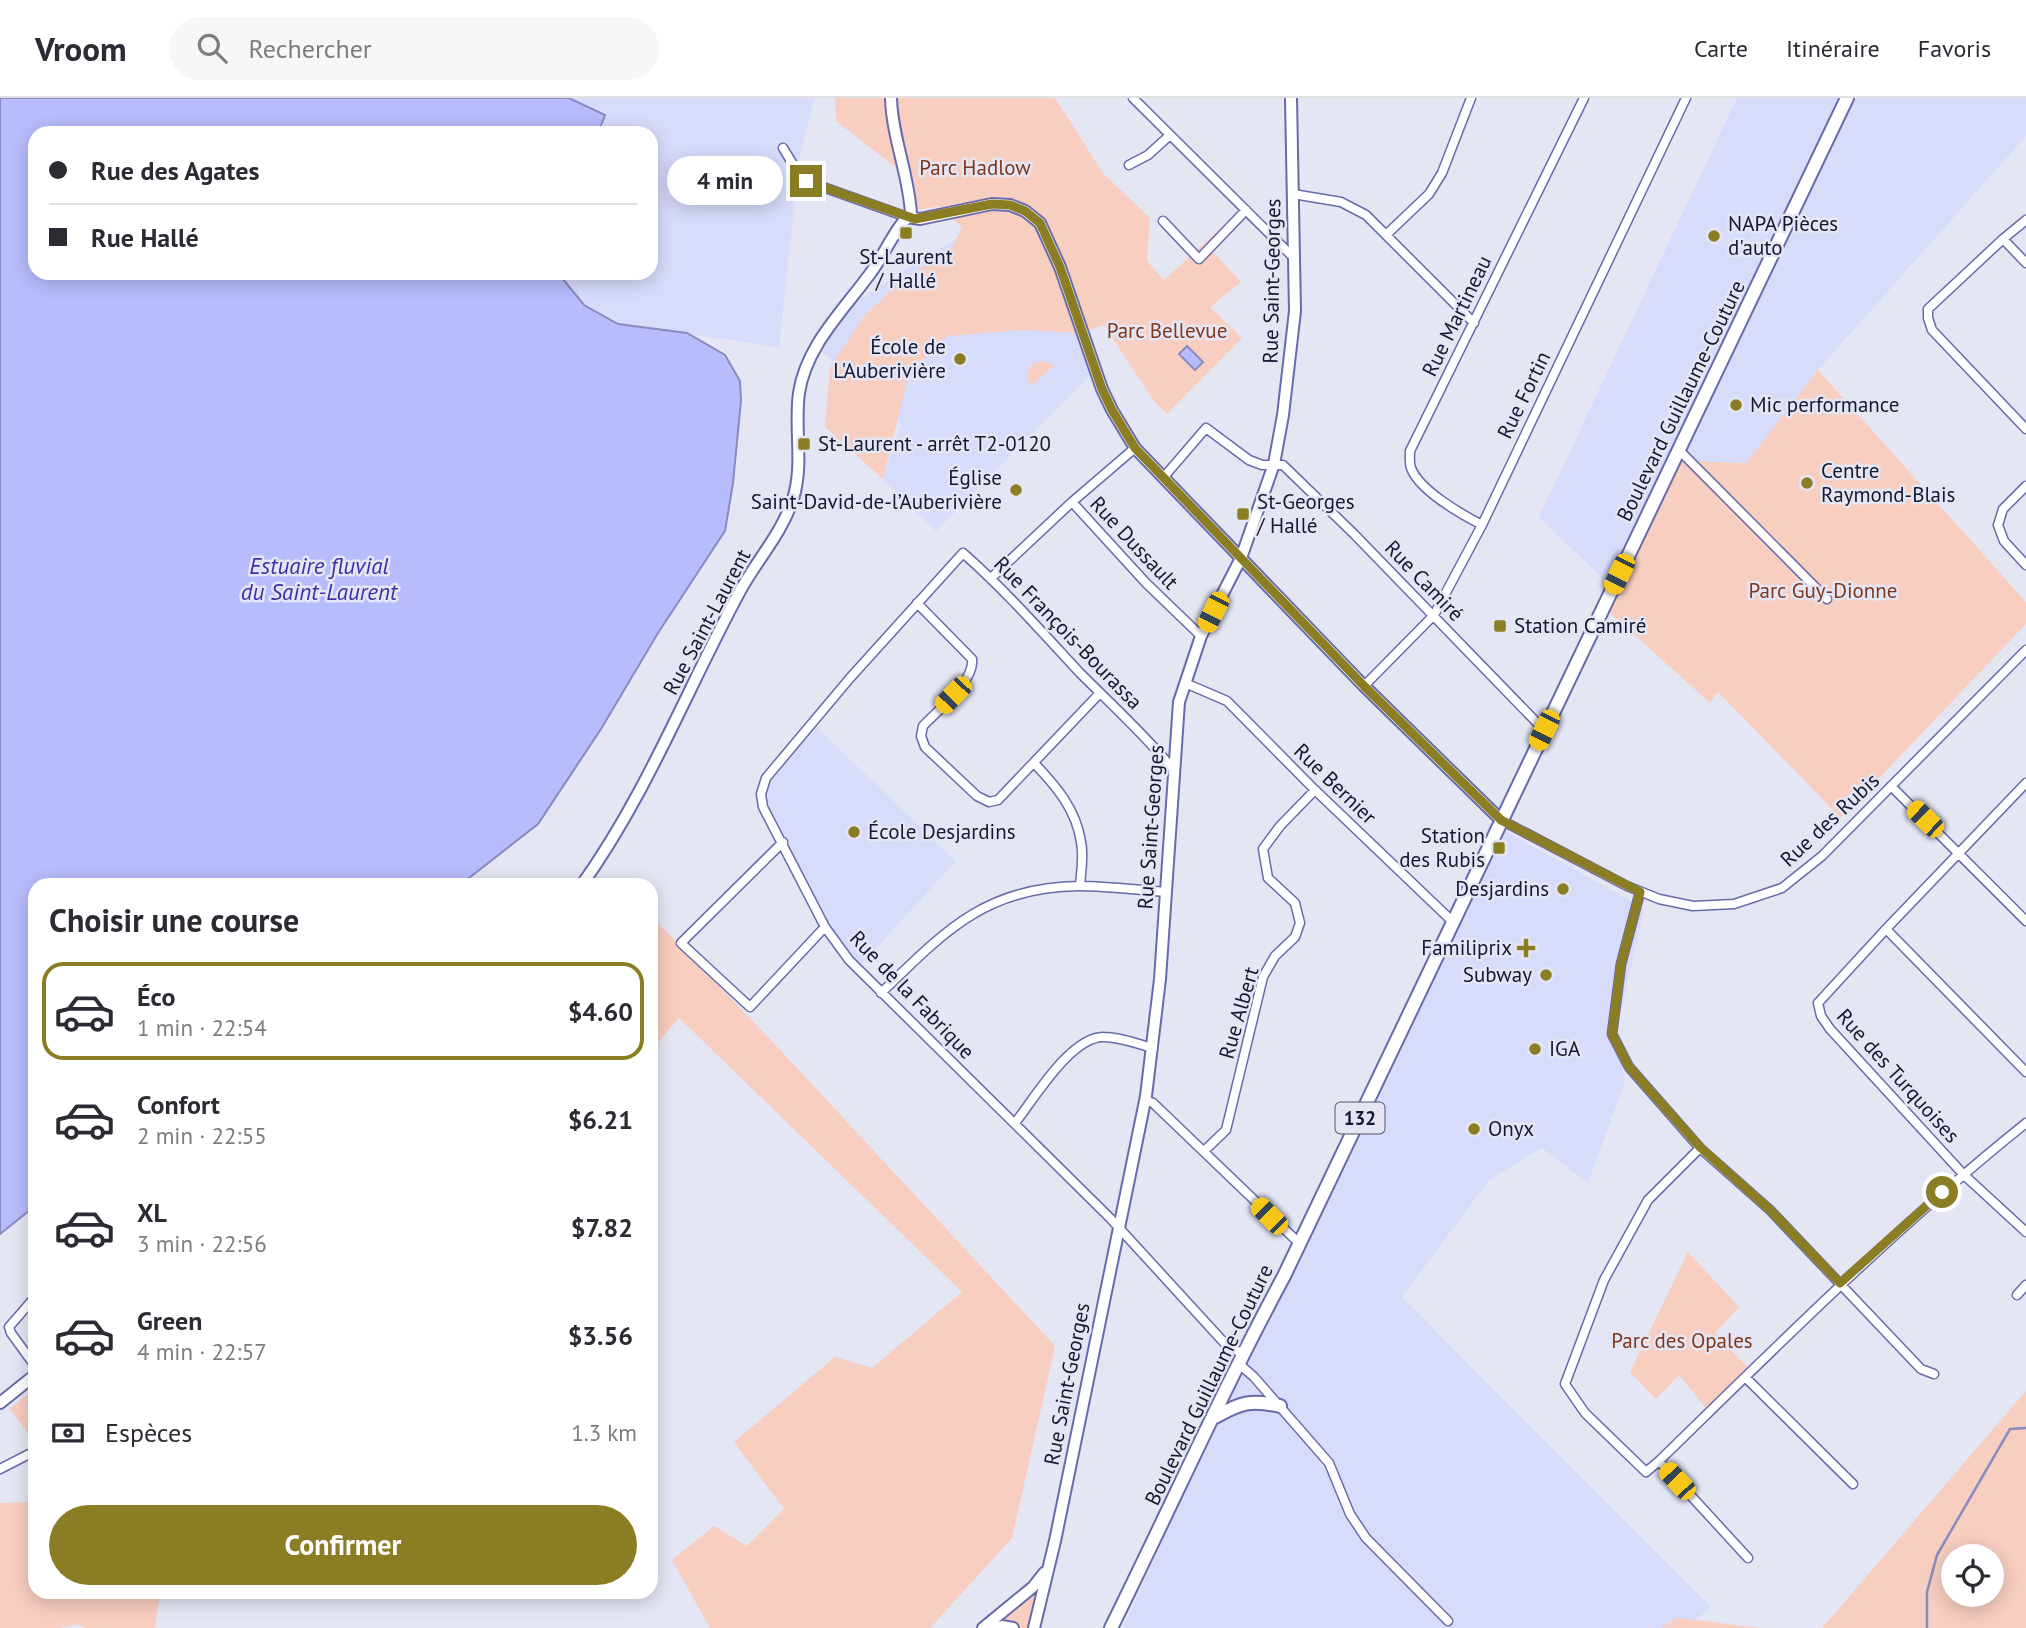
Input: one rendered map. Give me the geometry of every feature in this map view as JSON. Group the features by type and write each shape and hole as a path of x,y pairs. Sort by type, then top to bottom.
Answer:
{"main road":[{"name":"Boulevard Guillaume-Couture","path":"1111,1628 1215,1417 1240,1358 1300,1244 1847,98"},
{"path":"1215,1417 1249,1401 1280,1406"}],"street":[{"path":"891,98 891,115 910,198 911,214 907,217"},
{"path":"1133,98 1295,259"},
{"name":"Rue Saint-Georges","path":"1034,1628 1145,1100 1153,1048 1179,702 1201,636 1241,558 1274,464 1291,357 1295,312 1291,98"},
{"path":"1387,234 1429,194 1442,173 1471,98"},
{"name":"Rue Martineau","path":"1482,524 1448,507 1412,472 1409,463 1410,451 1584,98"},
{"name":"Rue Fortin","path":"1364,686 1434,615 1482,524 1686,98"},
{"path":"1129,165 1148,155 1170,135"},
{"path":"783,148 806,181 907,217 920,219 992,204 1010,205 1025,211 1040,223 1060,267 1102,389 1135,448 1364,686 1501,820"},
{"path":"1293,194 1341,202 1366,215 1474,323"},
{"path":"1163,221 1199,259 1246,210"},
{"name":"Rue Saint-Laurent","path":"587,878 651,771 741,589 793,499 799,469 799,394 807,364 834,320 872,271 907,217"},
{"path":"2026,220 1928,309 1932,330 2026,429"},
{"path":"2003,239 2026,263"},
{"name":"Rue Camiré","path":"1163,478 1206,428 1249,460 1262,465 1283,465 1434,615 1544,730"},
{"path":"991,578 1072,502 1135,448"},
{"path":"1679,450 1827,599"},
{"path":"2026,486 2003,509 1998,525 2004,541 2026,565"},
{"name":"Rue Dussault","path":"1072,502 1146,583 1201,636"},
{"name":"Rue François-Bourassa","path":"963,554 991,578 1100,693 1148,739 1174,770"},
{"name":"Rue de la Fabrique","path":"963,554 850,678 766,778 761,794 763,807 825,927 849,960 1119,1228 1240,1358 1329,1463 1350,1514 1366,1538 1448,1621"},
{"path":"917,603 972,659 973,668 967,680 923,726 921,736 925,747 977,796 989,802 998,800 1100,693"},
{"name":"Rue des Rubis","path":"1501,820 1640,892 1659,899 1693,906 1734,904 1782,888 1822,856 2026,650"},
{"name":"Rue Bernier","path":"1185,683 1227,701 1315,790 1453,922"},
{"path":"1034,763 1059,790 1074,817 1082,844 1080,886"},
{"name":"Rue des Turquoises","path":"2026,783 1818,1003 1821,1016 1963,1174 2026,1232"},
{"path":"1891,786 2026,921"},
{"name":"Rue Albert","path":"1204,1151 1226,1130 1263,977 1275,956 1295,937 1300,923 1295,903 1268,878 1263,849 1280,826 1315,790"},
{"path":"783,842 681,943 750,1007 825,927"},
{"path":"881,993 933,942 966,918 1005,897 1041,889 1080,886 1166,892"},
{"path":"1640,892 1621,964 1612,1034 1629,1067 1700,1147 1770,1210 1922,1368 1934,1374"},
{"path":"1886,929 2026,1072"},
{"path":"1015,1123 1058,1067 1078,1047 1101,1037 1153,1048"},
{"path":"1145,1100 1153,1103 1300,1244"},
{"path":"1700,1147 1648,1200 1604,1280 1565,1384 1585,1413 1646,1472 1840,1283 1963,1174 2026,1123"},
{"path":"2017,1295 2026,1285"},
{"path":"28,1305 9,1327 28,1356"},
{"path":"1745,1377 1853,1484"},
{"path":"0,1403 28,1381"},
{"path":"0,1469 28,1455"},
{"path":"1659,1461 1748,1558"},
{"path":"983,1628 1033,1587 1048,1568"},
{"path":"994,1628 1013,1628"}],"shaded area":[{"path":"569,98 815,98 800,154 779,347 618,324 584,305 564,280 658,280 658,126 601,126 605,115"},
{"path":"1737,98 2026,98 2026,136 1818,370 1746,463 1679,461 1607,583 1539,517"},
{"name":"École de L'Auberivière","path":"1010,205 1025,211 1094,371 936,531 883,479 901,423 817,347 841,311"},
{"name":"École Desjardins","path":"814,725 956,861 858,968 828,921 767,803 766,778"},
{"path":"1490,823 1644,908 1616,1033 1625,1082 1588,1183 1542,1148 1489,1180 1402,1297 1711,1607 1687,1628 1123,1628 1399,1018"}],"green space":[{"path":"835,98 1055,98 1103,173 1150,218 1147,261 1164,280 1243,208 1250,214 1213,252 1241,282 1210,307 1242,338 1167,414 1154,401 1104,325 1081,333 1022,330 948,336 909,372 883,479 825,427 830,368 863,317 902,280 951,250 962,228 940,206 919,210 913,181 836,121"},
{"path":"1040,361 1054,366 1031,386 1028,376 1030,368"},
{"name":"Parc Guy-Dionne","path":"1818,370 2026,602 2026,624 1841,818 1718,692 1710,703 1607,610 1679,461 1746,463"},
{"path":"658,923 770,1039 1055,1346 1012,1538 930,1628 710,1628 672,1560 714,1526 747,1546 784,1509 734,1442 835,1357 872,1368 962,1292 679,1018 658,1043"},
{"name":"Parc des Opales","path":"1688,1252 1739,1307 1715,1333 1751,1371 1709,1412 1679,1375 1656,1399 1630,1372"},
{"path":"2026,1391 2026,1628 1822,1628"},
{"path":"28,1394 28,1433 10,1409"},
{"path":"28,1502 28,1599 160,1599 155,1628 85,1628 77,1624 60,1628 0,1628 0,1503"},
{"path":"1048,1568 1034,1628 983,1628"},
{"path":"1677,1618 1761,1628 1661,1628"}],"water":[{"name":"Estuaire fluvial du Saint-Laurent","path":"0,98 569,98 605,115 601,126 28,126 28,280 564,280 584,305 618,324 687,333 725,355 740,381 741,400 733,483 725,531 538,824 469,878 28,878 28,1212 0,1234"},
{"path":"1187,346 1203,362 1195,370 1179,354"}],"waterway":[{"path":"1927,1628 1927,1592 1937,1555 2010,1429 2026,1428"}],"place":[{"name":"St-Laurent / Hallé","path":"906,233"},
{"name":"NAPA Pièces d'auto","path":"1714,236"},
{"name":"École de L'Auberivière","path":"960,359"},
{"name":"Mic performance","path":"1736,405"},
{"name":"St-Laurent - arrêt T2-0120","path":"804,444"},
{"name":"Centre Raymond-Blais","path":"1807,483"},
{"name":"Église Saint-David-de-l’Auberivière","path":"1016,490"},
{"name":"St-Georges / Hallé","path":"1243,514"},
{"name":"Station Camiré","path":"1500,626"},
{"name":"École Desjardins","path":"854,832"},
{"name":"Station des Rubis","path":"1499,848"},
{"name":"Desjardins","path":"1563,889"},
{"name":"Familiprix","path":"1526,948"},
{"name":"Subway","path":"1546,975"},
{"name":"IGA","path":"1535,1049"},
{"name":"Onyx","path":"1474,1129"}],"route":[{"path":"806,181 915,219 992,204 1010,205 1025,211 1040,223 1060,267 1094,371 1112,410 1135,448 1364,686 1501,820 1640,892 1621,964 1612,1034 1629,1067 1700,1147 1770,1210 1840,1283 1942,1192"}],"park label":[{"name":"Parc Hadlow","path":"975,168"},
{"name":"Parc Bellevue","path":"1167,331"}]}
